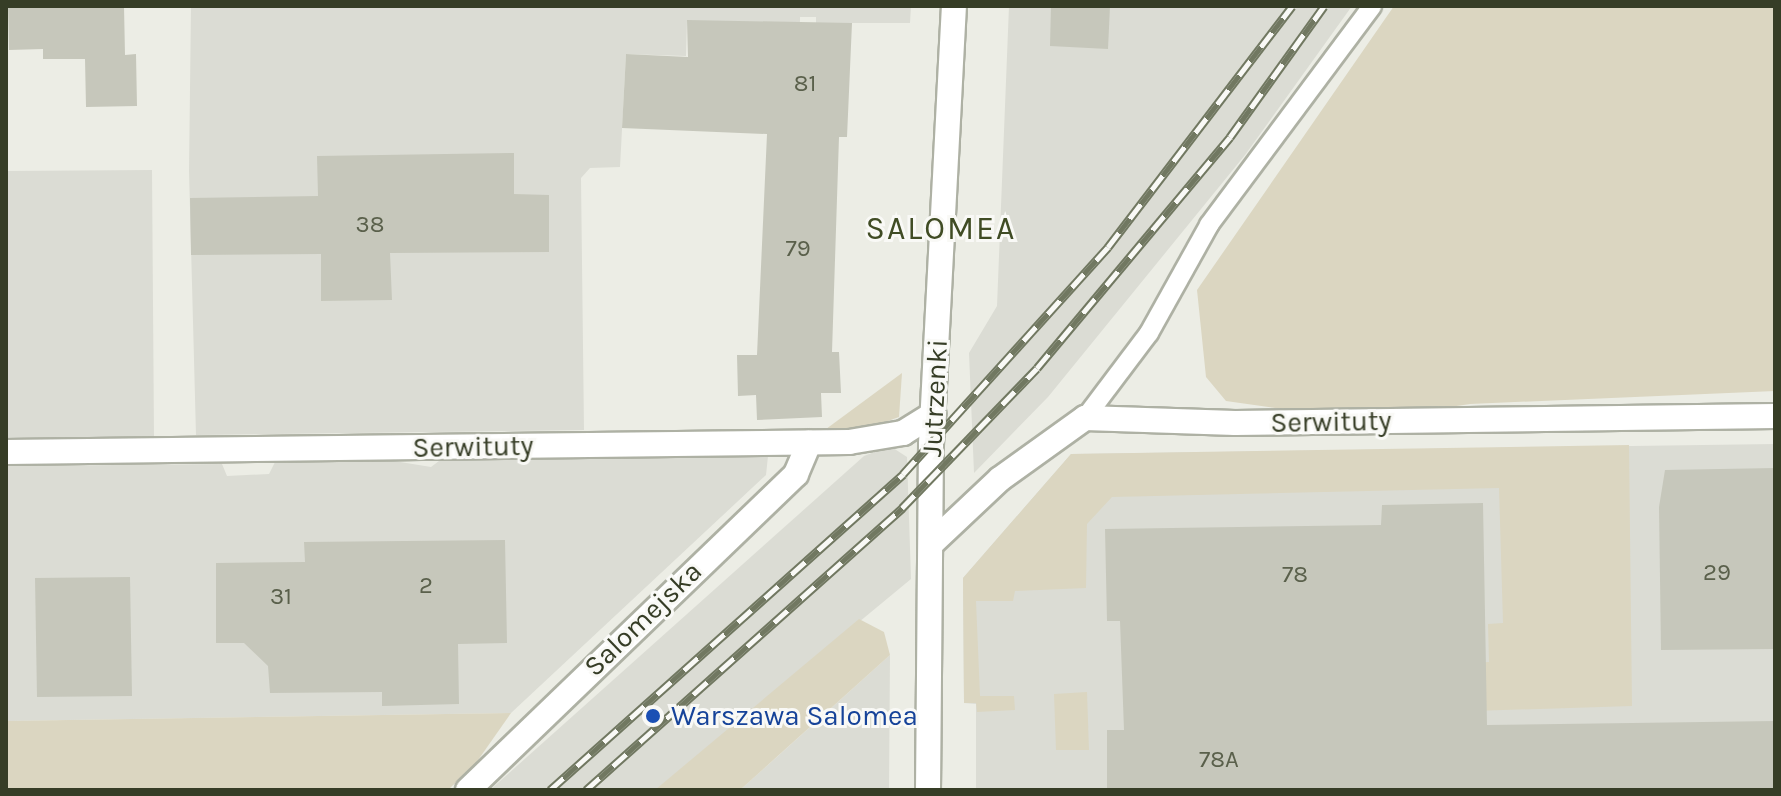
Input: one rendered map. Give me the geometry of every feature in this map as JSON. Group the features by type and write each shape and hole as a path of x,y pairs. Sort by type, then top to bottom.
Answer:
{"street":[{"name":"Jutrzenki","path":"928,790 934,414 954,6"},
{"name":"Serwituty","path":"6,452 809,443 903,433 934,414"},
{"name":"Serwituty","path":"1085,418 1251,423 1775,416"},
{"path":"932,543 1000,479 1085,418"},
{"name":"Salomejska","path":"468,790 796,474 809,443"}],"lane":[{"path":"1085,418 1149,333 1209,225 1372,6"}],"shaded area":[{"path":"191,6 911,6 910,23 816,23 816,17 800,17 800,23 687,21 686,56 626,54 620,167 590,168 581,178 584,430 196,435 189,171"},
{"path":"1009,6 1352,6 1245,155 1048,397 974,473 969,353 997,306"},
{"path":"1394,6 1775,6 1775,391 1470,404 1416,412 1296,411 1226,401 1206,377 1197,290"},
{"path":"152,170 154,436 6,439 6,171"},
{"path":"902,373 899,417 871,427 822,432"},
{"path":"1775,444 1775,790 976,790 976,704 964,703 963,578 1071,454"},
{"path":"1629,445 1632,706 1442,712 1440,664 1489,662 1488,624 1503,623 1499,488 1112,497 1087,524 1086,588 1015,591 1013,601 976,601 980,696 1014,696 1015,710 977,712 976,703 964,703 963,578 1071,454"},
{"path":"890,446 907,457 911,579 656,790 490,790 864,456"},
{"path":"768,456 766,475 511,713 6,721 6,466 222,464 227,476 269,474 275,462 394,461 431,467 439,461"},
{"path":"859,619 884,632 890,655 740,790 655,790"},
{"path":"890,655 889,790 740,790 778,756"},
{"path":"1087,692 1089,750 1056,750 1054,694"},
{"path":"511,713 476,763 448,790 6,790 6,721"}],"building":[{"path":"8,6 124,6 125,55 136,54 137,106 86,107 85,59 43,59 43,49 9,50"},
{"path":"1051,6 1110,6 1108,49 1050,46"},
{"path":"687,20 852,23 847,137 839,137 832,352 839,352 841,393 821,393 822,417 757,420 756,395 738,396 737,355 757,355 767,134 622,128 626,54 688,57"},
{"path":"514,153 514,194 549,195 549,252 390,253 392,300 321,301 321,254 191,255 190,198 318,196 317,156"},
{"path":"1775,468 1775,649 1661,650 1659,507 1665,470"},
{"path":"1483,503 1487,725 1775,721 1775,790 1107,790 1107,730 1124,730 1120,621 1107,621 1105,529 1381,525 1382,505"},
{"path":"505,540 507,643 458,644 459,704 382,706 382,692 270,693 268,666 244,643 216,643 216,563 305,562 304,542"},
{"path":"130,577 132,696 37,697 35,578"}],"railway":[{"path":"550,790 903,474 1108,247 1292,6"},
{"path":"586,790 902,508 1037,368 1230,137 1324,6"}],"place":[{"name":"Warszawa Salomea","path":"653,716"}],"district":[{"name":"SALOMEA","path":"941,229"}]}
